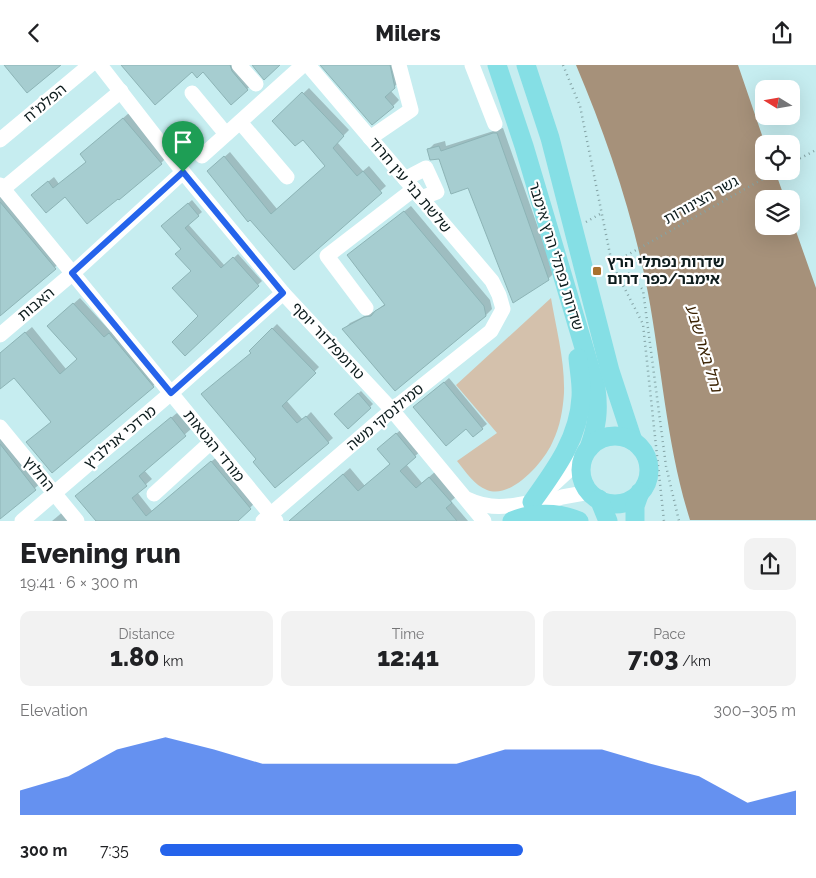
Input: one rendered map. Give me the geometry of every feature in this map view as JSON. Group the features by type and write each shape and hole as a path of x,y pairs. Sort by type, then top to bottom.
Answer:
{"main road":[{"name":"שדרות נפתלי הרץ אימבר","path":"497,65 596,388 599,409 597,425 586,453"},
{"name":"שדרות נפתלי הרץ אימבר","path":"526,65 550,138 610,371 633,441"},
{"path":"532,502 560,461 579,419 582,395 573,312"},
{"path":"608,521 582,475 586,453 605,437 624,437 633,441 642,449 647,459 649,471 635,506 635,521"},
{"path":"594,496 610,503 621,503 632,499 640,492"},
{"path":"512,521 543,514 557,514 579,521"}],"street":[{"name":"הפלמ\"ח","path":"0,140 90,65"},
{"name":"טרומפלדור יוסף","path":"100,65 183,172 283,293 392,410 484,521"},
{"path":"239,65 256,84"},
{"path":"202,156 303,65"},
{"name":"שלשת בני עין חרוד","path":"308,65 492,281 503,309"},
{"path":"370,138 410,110 399,65"},
{"path":"472,65 495,125"},
{"path":"1,187 121,91"},
{"path":"192,93 226,135"},
{"path":"240,122 287,177"},
{"name":"האבות","path":"0,335 72,273 183,172"},
{"name":"מורדי הגטאות","path":"1,187 212,442 270,518"},
{"path":"366,308 328,256 413,189"},
{"name":"מרדכי אנילביץ","path":"22,521 171,393 283,293"},
{"name":"סמילנסקי משה","path":"270,518 392,410 491,331 503,309"},
{"name":"החלוץ","path":"0,427 77,521"},
{"path":"154,494 212,442"},
{"path":"507,521 554,485 586,453"},
{"path":"512,521 539,505 562,497 594,496"},
{"path":"466,499 481,506 492,508 532,502"}],"path":[{"path":"563,65 580,106 612,264 643,324 664,521"},
{"path":"800,158 816,150"},
{"name":"גשר הצינורות","path":"612,264 761,180"},
{"path":"628,273 643,290 666,466 679,521"}],"shaded area":[{"path":"551,298 562,357 564,381 563,405 558,430 543,459 526,477 506,489 496,492 487,490 474,482 457,461 497,433 456,385"}],"water":[{"name":"נחל באר שבע","path":"576,65 738,65 755,115 755,125 759,125 762,135 755,135 755,180 778,180 782,190 755,190 755,235 797,235 816,288 816,520 690,520 670,436 653,322 642,264 627,206 598,120"}],"building":[{"path":"4,65 61,65 27,93"},
{"path":"121,65 230,65 232,71 248,90 231,105 203,72 197,78 192,72 155,105"},
{"path":"252,65 280,65 264,80"},
{"path":"320,65 390,65 395,88 385,97 394,107 372,125"},
{"path":"302,92 344,136 333,148 357,176 363,171 382,193 294,270 250,220 248,222 207,171 224,156 271,214 325,166 303,140 295,146 272,121"},
{"path":"123,118 162,164 87,224 65,197 46,213 31,195 48,181 53,188 86,162 80,154"},
{"path":"497,133 549,280 513,303 468,188 451,194 439,159 430,160 427,149 439,146 441,151"},
{"path":"0,202 56,269 0,316"},
{"path":"188,203 199,216 185,228 221,268 233,257 259,286 185,356 172,342 198,316 172,288 191,271 175,254 181,249 161,226"},
{"path":"404,211 484,306 486,316 395,391 342,329 364,317 371,316 385,305 347,255"},
{"path":"73,303 104,337 109,333 154,387 52,473 26,442 51,422 14,378 0,389 0,353 25,332 60,374 77,359 47,326"},
{"path":"272,328 316,373 282,406 297,423 306,416 329,443 275,488 253,462 256,459 201,394 251,353 249,351"},
{"path":"444,382 483,429 473,437 466,429 446,446 413,407"},
{"path":"358,393 371,408 348,429 334,414"},
{"path":"171,417 186,436 139,476 147,486 132,498 146,516 211,461 251,509 238,521 96,521 75,496"},
{"path":"396,433 416,457 400,471 416,488 429,477 452,503 446,508 457,521 289,521 343,474 358,491 390,464 377,449"},
{"path":"0,444 36,490 0,519"}],"place":[{"name":"שדרות נפתלי הרץ אימבר/כפר דרום","path":"597,271"}],"route":[{"path":"183,172 283,293 171,393 72,273 183,172"}]}
